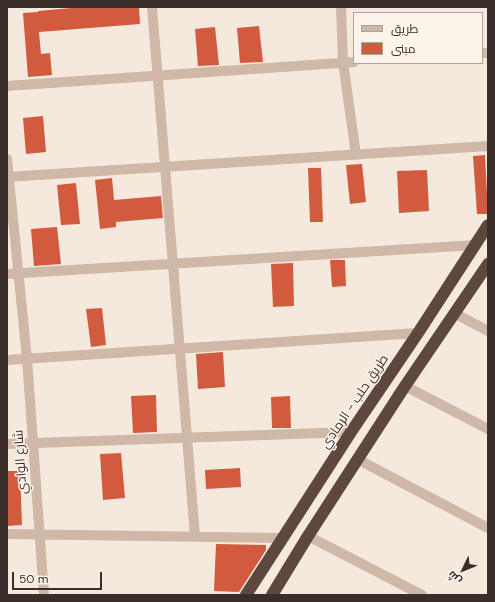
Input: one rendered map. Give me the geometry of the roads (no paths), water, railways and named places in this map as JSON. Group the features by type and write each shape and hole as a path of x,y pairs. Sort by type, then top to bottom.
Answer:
{"highway":[{"name":"طريق حلب - الرمادي","path":"246,595 350,432 418,333 488,225"},
{"path":"272,595 357,459 488,264"}],"street":[{"path":"152,7 195,536"},
{"path":"341,7 343,62 356,154"},
{"path":"7,86 353,62"},
{"path":"8,177 488,146"},
{"name":"شارع الوادي","path":"7,159 27,359 44,595"},
{"path":"7,274 475,245"},
{"path":"454,314 488,331"},
{"path":"7,360 418,333"},
{"path":"405,386 488,429"},
{"path":"7,444 350,432"},
{"path":"357,459 488,528"},
{"path":"7,534 282,538"},
{"path":"308,536 422,595"}]}
